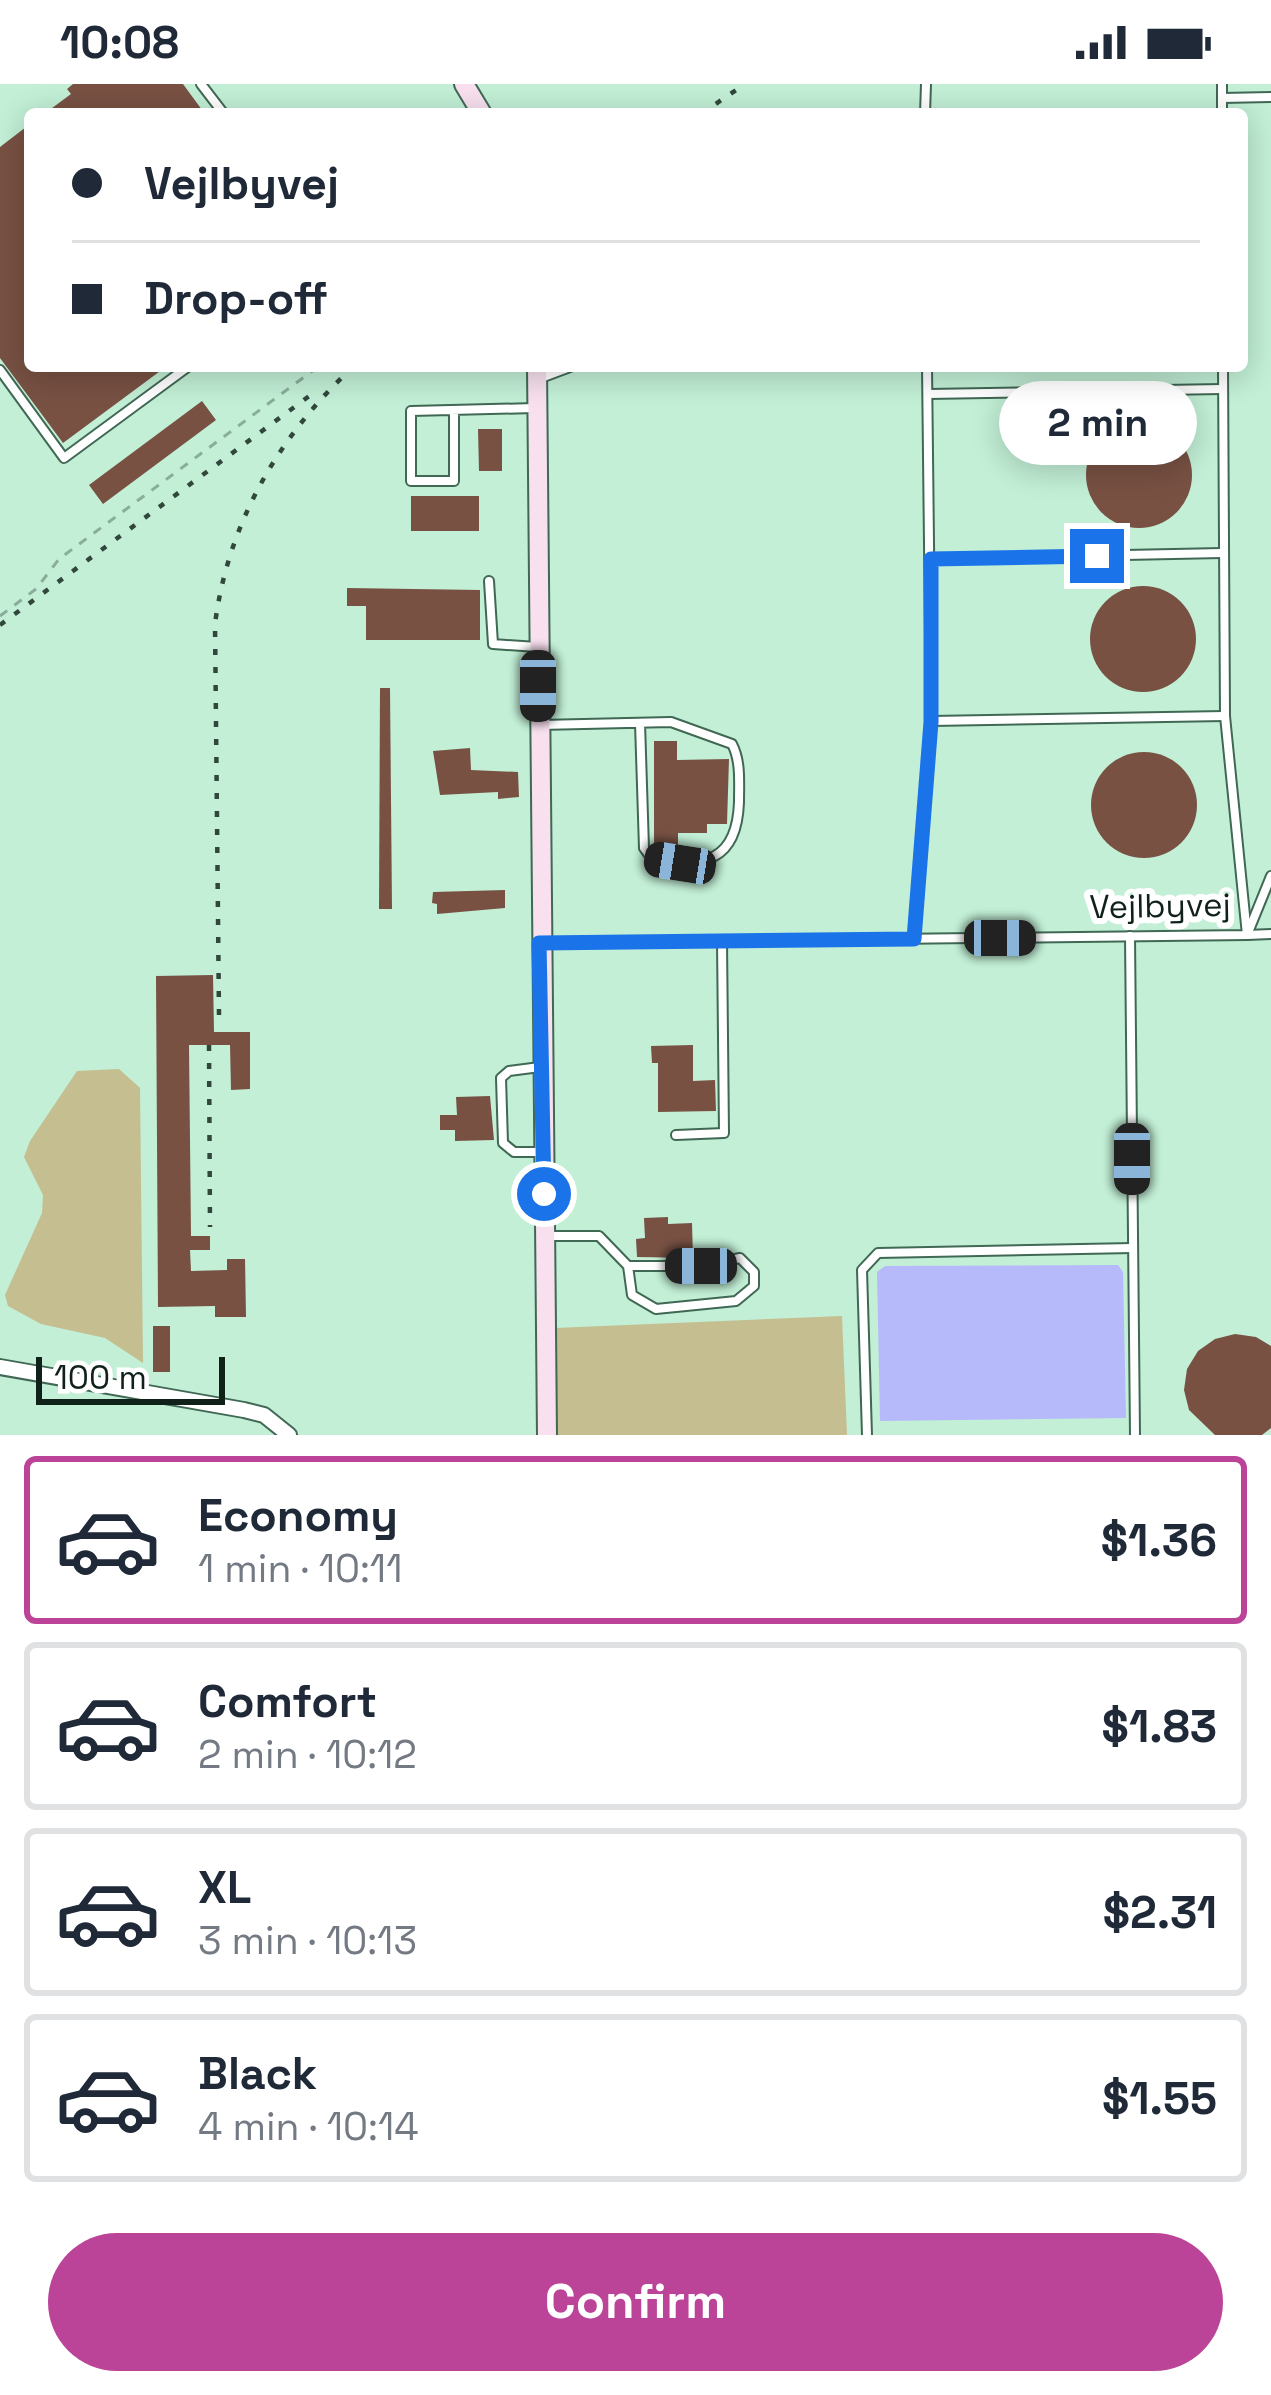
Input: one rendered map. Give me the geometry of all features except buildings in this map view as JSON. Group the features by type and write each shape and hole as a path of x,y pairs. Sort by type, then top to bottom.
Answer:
{"street":[{"path":"537,373 547,1435"},
{"path":"0,1366 244,1410 264,1415 289,1435"}],"lane":[{"path":"201,84 219,108"},
{"path":"1222,84 1222,108"},
{"path":"1222,98 1271,97"},
{"path":"0,370 64,458 181,372"},
{"path":"914,939 931,722 927,372"},
{"path":"1222,372 1225,716 1247,934 1271,934"},
{"path":"928,394 1222,389"},
{"path":"454,410 454,481 411,481 411,411 537,408"},
{"path":"931,559 1222,553"},
{"path":"489,581 493,644 538,647"},
{"path":"931,722 1225,716"},
{"path":"538,725 640,723 691,725 732,744 738,756 737,834 724,851 708,860 680,863 652,859 644,848 640,723"},
{"name":"Vejlbyvej","path":"539,943 1247,934 1271,876"},
{"path":"1130,936 1135,1435"},
{"path":"676,1135 724,1133 722,941"},
{"path":"542,1066 509,1071 501,1078 502,1143 514,1152 543,1152"},
{"path":"544,1236 599,1236 628,1266 632,1295 656,1309 736,1301 754,1286 754,1272 740,1258 701,1266 628,1266"},
{"path":"867,1435 862,1270 878,1253 1133,1248"}],"path":[{"path":"0,616 36,590 59,559 311,372"}],"shaded area":[{"path":"119,1069 140,1088 143,1363 105,1338 41,1324 8,1306 5,1295 42,1213 43,1195 24,1157 30,1141 77,1071"},
{"path":"842,1316 847,1435 557,1435 555,1328"}],"water":[{"path":"1118,1265 1123,1272 1126,1418 880,1421 877,1272 885,1266"}],"railway":[{"path":"710,108 745,84"},
{"path":"219,1015 215,624 222,587 261,483 302,421 348,372"},
{"path":"0,625 316,391"},
{"path":"209,1045 210,1227"}],"route":[{"path":"544,1194 539,943 914,939 931,722 931,559 1097,556"}]}
